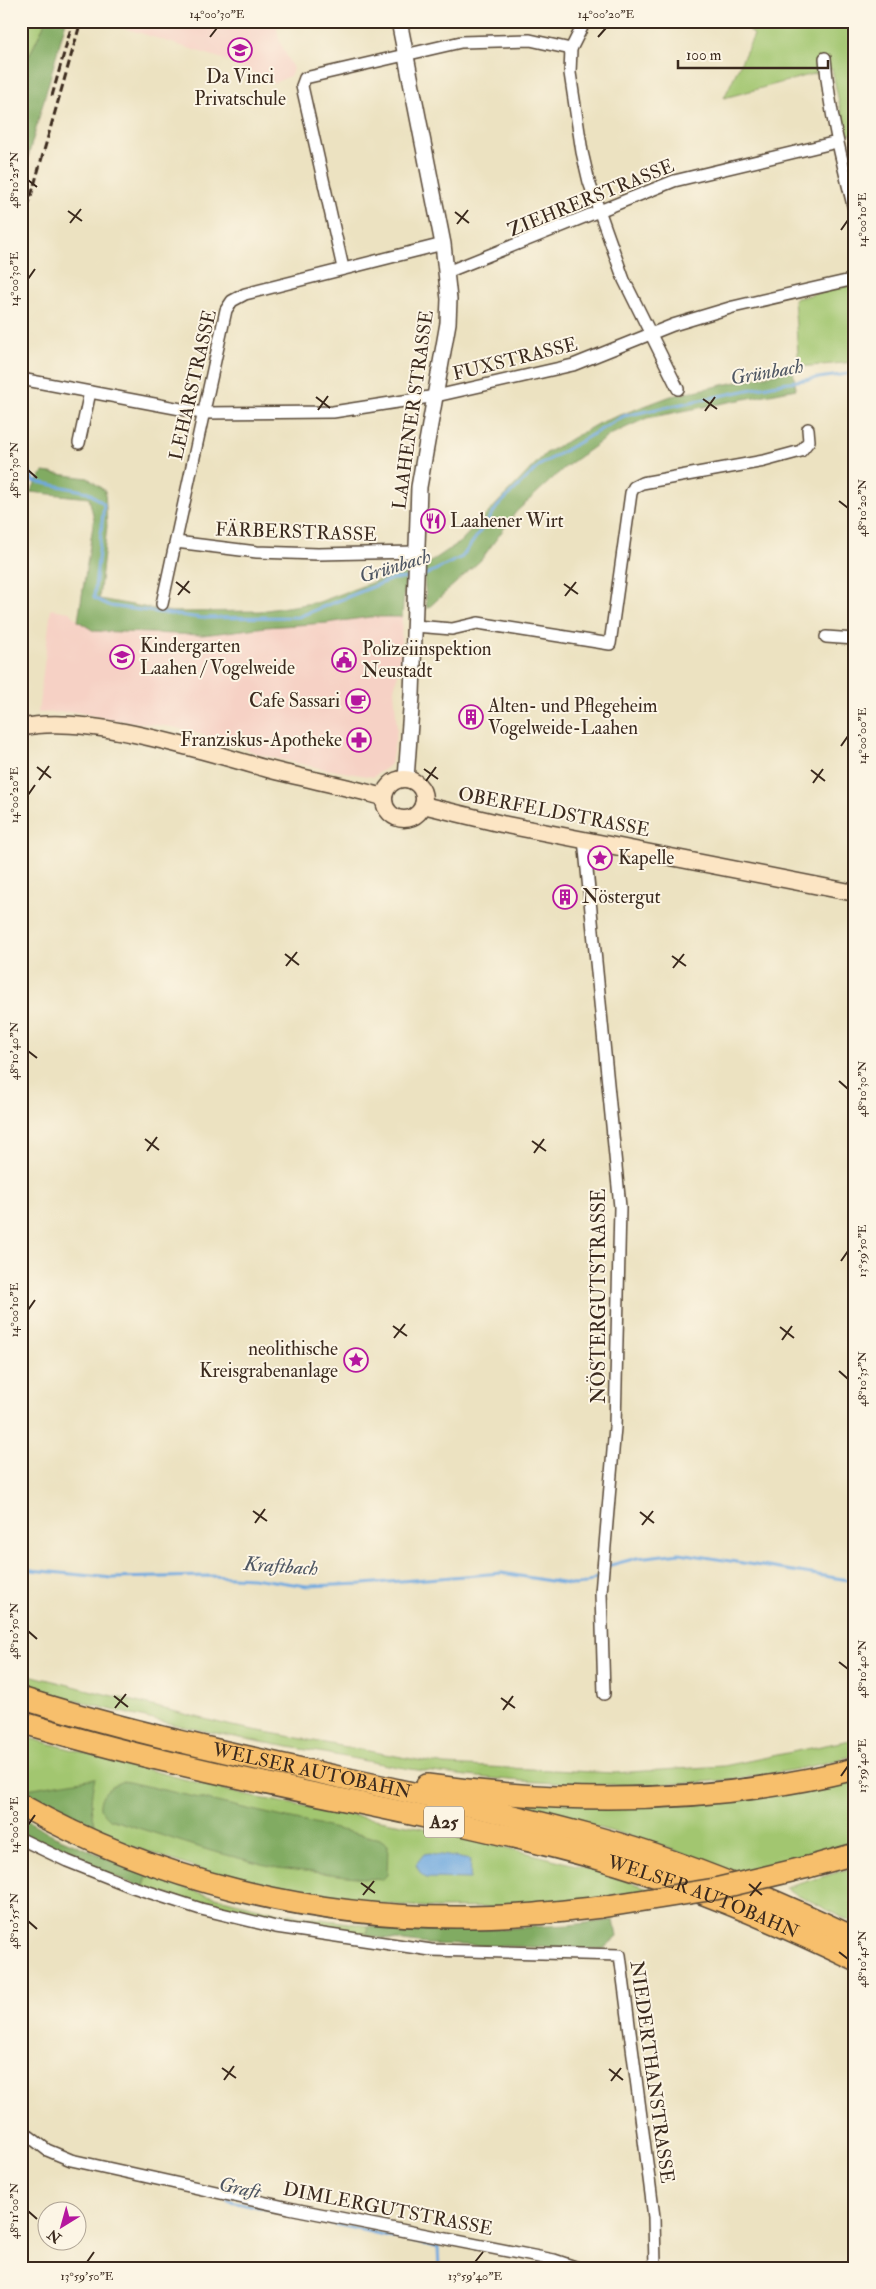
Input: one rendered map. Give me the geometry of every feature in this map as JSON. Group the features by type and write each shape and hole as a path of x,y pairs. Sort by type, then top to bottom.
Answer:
{"highway":[{"name":"WELSER AUTOBAHN","path":"21,1698 217,1750 332,1774 596,1837 680,1864 758,1894 855,1938"},
{"name":"WELSER AUTOBAHN","path":"21,1722 183,1767 452,1823 601,1860 733,1904 855,1960"},
{"path":"332,1774 523,1795 593,1799 650,1799 766,1788 855,1768"},
{"path":"21,1805 74,1832 160,1867 217,1884 307,1905 355,1912 468,1917 529,1914 601,1907 715,1889 855,1854"}],"main road":[{"path":"21,728 49,724 74,724 135,735 383,797"},
{"path":"406,779 415,782 421,788 424,797 423,805 418,813 411,818 402,819 388,811 383,797 391,783 406,779"},
{"name":"OBERFELDSTRASSE","path":"423,805 855,893"}],"street":[{"name":"LAAHENER STRASSE","path":"399,21 443,244 447,272 448,323 419,487 406,779"},
{"path":"585,21 571,49 570,74 573,106 582,152 599,210 624,280 678,389"},
{"path":"343,268 302,86 305,78 461,42 530,40 571,49"},
{"path":"824,58 827,86 838,142 855,213"},
{"name":"ZIEHRERSTRASSE","path":"447,272 511,248 599,210 674,181 838,142"},
{"name":"LEHARSTRASSE","path":"162,604 202,413 226,310 232,301 244,294 443,244"},
{"name":"FUXSTRASSE","path":"21,379 202,413 333,412 436,396 573,365 672,325 733,307 855,278"},
{"path":"79,444 90,392"},
{"path":"414,626 452,629 478,623 610,644 630,493 634,487 642,483 764,461 801,451 809,441 808,429"},
{"name":"FÄRBERSTRASSE","path":"176,542 257,552 318,554 416,552"},
{"path":"826,637 855,639"},
{"name":"NÖSTERGUTSTRASSE","path":"584,839 620,1207 615,1427 601,1593 604,1694"},
{"name":"NIEDERTHANSTRASSE","path":"21,1839 67,1861 130,1886 202,1909 276,1927 431,1950 620,1955 654,2216 655,2268"},
{"name":"DIMLERGUTSTRASSE","path":"21,2130 47,2150 71,2160 308,2212 554,2260 578,2268"}],"shaded area":[{"name":"Da Vinci Privatschule","path":"121,21 275,21 280,42 293,69 290,76 274,83 223,59 121,27"},
{"path":"51,609 70,612 78,621 166,634 203,635 370,617 402,617 400,666 394,689 397,730 391,764 373,777 257,754 238,745 173,727 107,719 76,712 38,713"}],"green space":[{"path":"21,21 46,21 21,73"},
{"path":"46,21 66,21 21,182 21,73"},
{"path":"742,21 847,21 855,24 855,133 846,135 832,69 724,98 754,35"},
{"path":"855,284 855,362 799,367 794,299"},
{"path":"793,370 796,389 647,418 610,435 564,468 516,512 481,560 427,609 423,567 460,542 546,453 599,423 671,396"},
{"path":"43,472 88,478 105,491 107,526 99,599 171,612 260,611 319,602 406,570 402,617 370,617 203,635 94,631 78,621 94,519 89,498 30,492"},
{"path":"21,1673 232,1726 445,1765 614,1773 724,1766 855,1739 855,1755 804,1768 753,1777 701,1782 597,1785 493,1778 397,1767 171,1724 21,1685"},
{"path":"21,1736 248,1796 440,1831 580,1866 655,1890 529,1907 437,1908 334,1900 230,1880 122,1843 52,1814 21,1796"},
{"path":"855,1775 855,1843 739,1874 652,1842 510,1805 511,1801"},
{"path":"95,1778 91,1803 95,1828 54,1811 21,1790"},
{"path":"124,1781 380,1839 388,1845 387,1875 382,1880 278,1868 211,1851 110,1819 100,1809 101,1798 110,1788"},
{"path":"21,1817 53,1835 148,1875 143,1888 51,1851 21,1834"},
{"path":"855,1867 855,1924 785,1888"},
{"path":"148,1875 207,1895 275,1912 368,1926 366,1936 252,1918 143,1888"},
{"path":"614,1920 617,1937 603,1949 426,1944 366,1936 368,1926 474,1930 569,1925"}],"water":[{"path":"430,1853 471,1860 470,1879 426,1878 421,1874 416,1864 424,1854"}],"waterway":[{"name":"Grünbach","path":"421,577 462,557 498,506 540,465 624,416 782,383 855,373"},
{"name":"Grünbach","path":"21,446 33,481 88,492 104,504 94,598 110,606 201,618 298,617 392,579 412,578"},
{"path":"607,1566 637,1558 680,1553 855,1581"},
{"name":"Kraftbach","path":"21,1569 112,1578 209,1576 253,1578 307,1586 363,1584 502,1573 574,1585 585,1584 596,1578"},
{"name":"Graft","path":"21,2137 41,2152"},
{"name":"Graft","path":"227,2200 438,2247 439,2268"}],"railway":[{"path":"52,96 73,21"},
{"path":"21,231 81,21"}],"place":[{"name":"Da Vinci Privatschule","path":"240,50"},
{"name":"Laahener Wirt","path":"433,521"},
{"name":"Kindergarten Laahen / Vogelweide","path":"122,657"},
{"name":"Polizeiinspektion Neustadt","path":"344,660"},
{"name":"Cafe Sassari","path":"358,701"},
{"name":"Alten- und Pflegeheim Vogelweide-Laahen","path":"471,717"},
{"name":"Franziskus-Apotheke","path":"359,740"},
{"name":"Kapelle","path":"600,858"},
{"name":"Nöstergut","path":"565,897"},
{"name":"neolithische Kreisgrabenanlage","path":"356,1360"}]}
